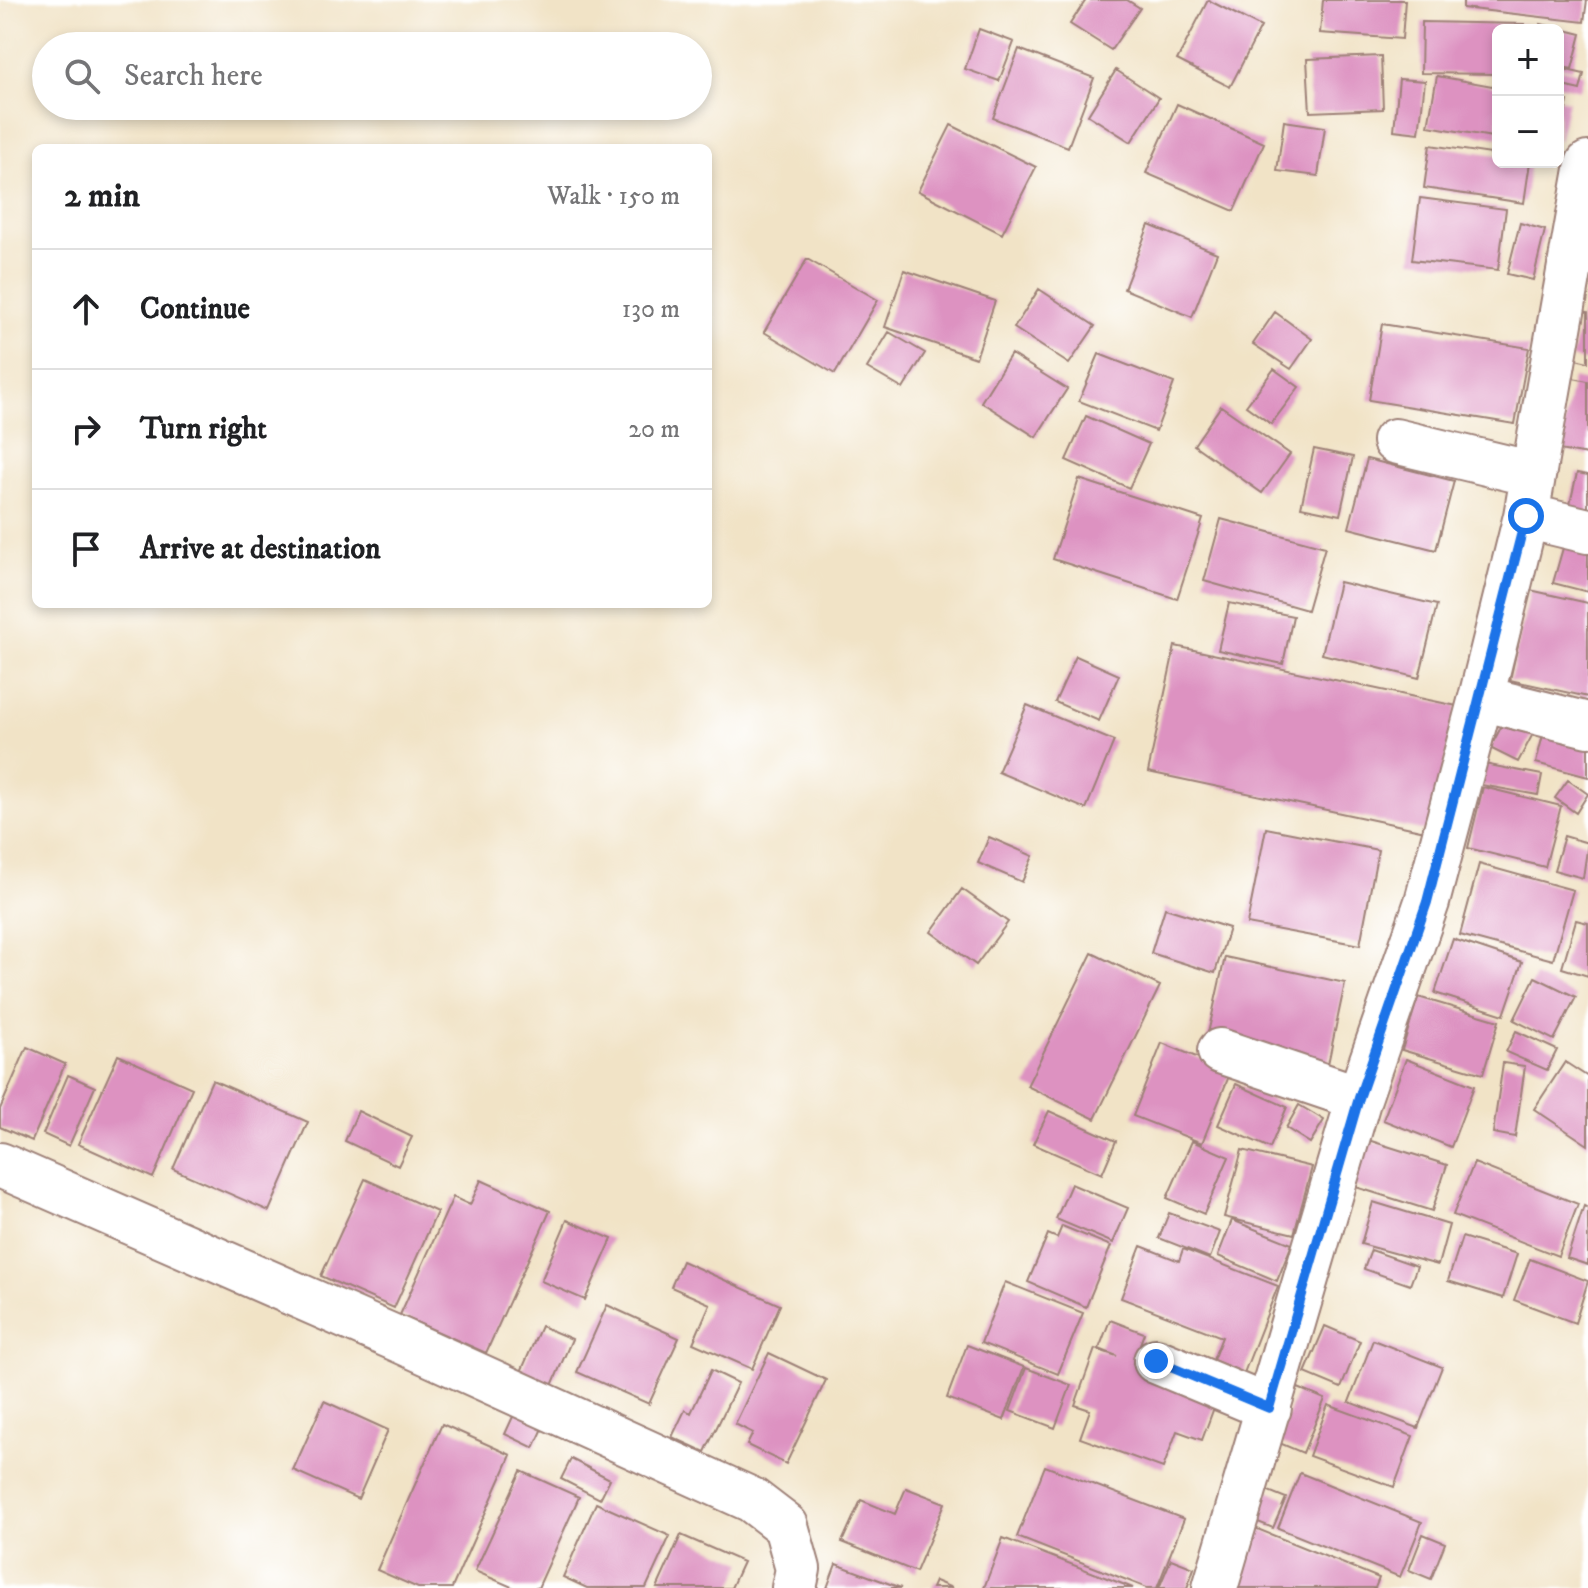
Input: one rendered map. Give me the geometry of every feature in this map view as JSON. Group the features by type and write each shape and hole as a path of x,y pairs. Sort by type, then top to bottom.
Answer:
{"street":[{"path":"1215,1588 1359,1098 1427,902 1481,698 1526,516 1588,164"},
{"path":"1395,441 1533,474"},
{"path":"1526,516 1588,531"},
{"path":"1481,698 1588,725"},
{"path":"1220,1051 1359,1098"},
{"path":"0,1165 402,1341 752,1500 786,1526 798,1569 794,1588"},
{"path":"1156,1361 1269,1408"}],"building":[{"path":"1086,0 1127,0 1140,8 1111,50 1070,24"},
{"path":"1208,0 1261,27 1230,87 1177,60"},
{"path":"1323,0 1405,0 1402,39 1320,33"},
{"path":"1463,0 1587,0 1584,22 1463,8"},
{"path":"1422,22 1525,24 1492,24 1492,74 1421,73"},
{"path":"979,29 1014,42 999,81 965,69"},
{"path":"1564,30 1581,34 1572,69 1564,67"},
{"path":"1019,49 1094,78 1068,147 993,118"},
{"path":"1381,56 1383,109 1310,112 1307,59"},
{"path":"1564,69 1584,74 1580,90 1564,86"},
{"path":"1116,70 1159,98 1131,142 1088,115"},
{"path":"1437,76 1492,86 1492,137 1428,126"},
{"path":"1399,79 1425,81 1419,133 1394,130"},
{"path":"1177,104 1264,143 1234,211 1146,173"},
{"path":"1284,121 1325,127 1318,176 1277,171"},
{"path":"951,125 1036,167 1002,234 918,191"},
{"path":"1430,145 1492,154 1492,168 1529,168 1524,203 1424,188"},
{"path":"1420,198 1506,209 1498,270 1412,260"},
{"path":"1520,223 1545,230 1533,280 1507,274"},
{"path":"1149,225 1217,253 1192,317 1124,289"},
{"path":"807,259 878,300 835,374 764,332"},
{"path":"904,270 995,301 976,358 885,327"},
{"path":"1039,289 1095,326 1069,364 1014,328"},
{"path":"1583,311 1588,312 1588,362 1571,358"},
{"path":"1275,312 1312,339 1291,369 1253,344"},
{"path":"1382,324 1529,348 1515,424 1369,400"},
{"path":"889,332 925,353 903,389 867,368"},
{"path":"1011,354 1067,389 1036,437 981,402"},
{"path":"1099,354 1174,383 1156,431 1079,401"},
{"path":"1274,369 1299,387 1271,424 1246,406"},
{"path":"1573,378 1588,381 1588,455 1559,450"},
{"path":"1221,406 1290,454 1262,493 1194,445"},
{"path":"1086,416 1149,444 1129,488 1066,460"},
{"path":"1314,449 1353,457 1340,515 1301,507"},
{"path":"1367,459 1454,481 1436,550 1349,528"},
{"path":"1577,473 1588,475 1588,522 1567,517"},
{"path":"1079,479 1203,519 1177,599 1053,559"},
{"path":"1221,519 1325,547 1307,610 1204,581"},
{"path":"1565,541 1588,547 1588,592 1553,583"},
{"path":"1339,582 1437,605 1419,678 1322,654"},
{"path":"1530,590 1588,603 1588,697 1510,680"},
{"path":"1229,603 1293,616 1283,664 1218,650"},
{"path":"1175,646 1457,706 1430,832 1148,772"},
{"path":"1076,656 1119,675 1099,721 1055,702"},
{"path":"1027,705 1114,741 1086,809 998,772"},
{"path":"1506,718 1534,732 1518,762 1490,748"},
{"path":"1544,731 1588,742 1588,777 1536,763"},
{"path":"1484,764 1542,775 1538,795 1481,785"},
{"path":"1568,780 1588,794 1576,813 1555,798"},
{"path":"1483,787 1561,806 1545,867 1468,848"},
{"path":"1266,828 1378,850 1360,945 1247,924"},
{"path":"1564,836 1588,843 1583,878 1554,870"},
{"path":"989,837 1033,856 1022,882 978,863"},
{"path":"1479,864 1573,890 1553,960 1460,935"},
{"path":"962,889 1008,922 976,965 931,932"},
{"path":"1165,908 1229,928 1215,973 1151,953"},
{"path":"1576,920 1588,923 1588,976 1562,968"},
{"path":"1453,939 1522,962 1504,1015 1435,993"},
{"path":"1092,953 1160,986 1095,1119 1027,1086"},
{"path":"1225,957 1345,983 1328,1064 1207,1038"},
{"path":"1535,977 1576,997 1554,1040 1514,1020"},
{"path":"1418,997 1499,1021 1483,1074 1402,1050"},
{"path":"1516,1031 1557,1050 1547,1070 1506,1052"},
{"path":"1162,1043 1231,1071 1202,1143 1133,1116"},
{"path":"27,1047 65,1064 32,1141 0,1127 0,1109"},
{"path":"118,1055 192,1088 153,1178 78,1144"},
{"path":"1406,1059 1474,1086 1451,1147 1383,1120"},
{"path":"1565,1062 1588,1077 1588,1145 1534,1109"},
{"path":"1503,1063 1525,1066 1515,1137 1493,1133"},
{"path":"68,1075 95,1087 69,1146 43,1134"},
{"path":"212,1080 308,1122 269,1211 173,1169"},
{"path":"1236,1084 1287,1107 1270,1148 1218,1125"},
{"path":"1299,1105 1324,1120 1310,1143 1286,1128"},
{"path":"358,1111 412,1137 398,1166 345,1141"},
{"path":"1049,1111 1116,1141 1102,1174 1033,1144"},
{"path":"1368,1140 1447,1165 1432,1211 1353,1186"},
{"path":"1192,1141 1229,1157 1204,1214 1167,1198"},
{"path":"1242,1150 1312,1167 1294,1234 1224,1217"},
{"path":"1474,1163 1578,1204 1558,1256 1453,1215"},
{"path":"365,1179 437,1212 394,1308 321,1276"},
{"path":"481,1180 550,1211 486,1353 400,1315 453,1197 470,1205"},
{"path":"1071,1184 1128,1208 1113,1243 1056,1219"},
{"path":"1373,1202 1449,1225 1438,1265 1361,1244"},
{"path":"1584,1206 1588,1208 1588,1265 1567,1258"},
{"path":"1169,1213 1220,1232 1210,1258 1159,1238"},
{"path":"567,1220 612,1239 585,1300 541,1281"},
{"path":"1232,1220 1292,1244 1277,1281 1218,1256"},
{"path":"1062,1226 1111,1246 1086,1307 1028,1282 1048,1234 1057,1238"},
{"path":"1462,1237 1517,1254 1503,1298 1448,1281"},
{"path":"1141,1246 1179,1261 1183,1249 1278,1286 1244,1373 1213,1360 1222,1337 1121,1298"},
{"path":"1371,1250 1417,1266 1410,1285 1364,1269"},
{"path":"1530,1259 1588,1281 1575,1323 1514,1300"},
{"path":"682,1261 780,1305 752,1369 693,1343 710,1304 671,1287"},
{"path":"1005,1282 1083,1313 1058,1374 981,1343"},
{"path":"607,1305 679,1338 649,1404 577,1372"},
{"path":"1110,1320 1144,1333 1133,1363 1219,1394 1202,1440 1177,1431 1163,1468 1080,1438 1090,1410 1075,1405 1095,1349 1117,1356 1099,1349"},
{"path":"541,1326 572,1339 551,1388 520,1374"},
{"path":"1325,1326 1360,1341 1341,1388 1305,1373"},
{"path":"1373,1340 1442,1367 1418,1428 1349,1402"},
{"path":"967,1345 1024,1367 1004,1420 947,1398"},
{"path":"769,1353 826,1380 786,1464 747,1445 753,1433 735,1424"},
{"path":"1026,1368 1071,1385 1055,1428 1010,1411"},
{"path":"711,1370 738,1383 705,1452 672,1437 685,1410 691,1413"},
{"path":"1298,1388 1325,1399 1303,1453 1277,1442"},
{"path":"324,1401 388,1430 358,1499 293,1470"},
{"path":"1328,1405 1413,1436 1394,1487 1309,1456"},
{"path":"516,1410 545,1424 534,1448 505,1434"},
{"path":"442,1424 511,1455 452,1588 418,1588 377,1570"},
{"path":"571,1459 610,1479 600,1499 561,1479"},
{"path":"1045,1466 1184,1519 1157,1588 1147,1588 1017,1537"},
{"path":"521,1471 579,1497 538,1588 514,1588 475,1571"},
{"path":"1300,1473 1422,1522 1400,1577 1278,1528"},
{"path":"906,1488 945,1503 916,1572 842,1542 861,1500 895,1514"},
{"path":"1261,1488 1286,1498 1273,1528 1248,1518"},
{"path":"596,1503 670,1536 646,1588 587,1588 563,1577"},
{"path":"1250,1526 1379,1578 1375,1588 1225,1588"},
{"path":"1423,1534 1445,1543 1431,1579 1409,1570"},
{"path":"681,1535 743,1562 731,1588 657,1588"},
{"path":"1003,1538 1133,1588 984,1588"},
{"path":"1171,1559 1194,1568 1187,1588 1159,1588"},
{"path":"836,1564 901,1588 827,1588"},
{"path":"935,1581 952,1588 932,1588"}],"route":[{"path":"1156,1361 1269,1408 1359,1098 1427,902 1526,516"}]}
